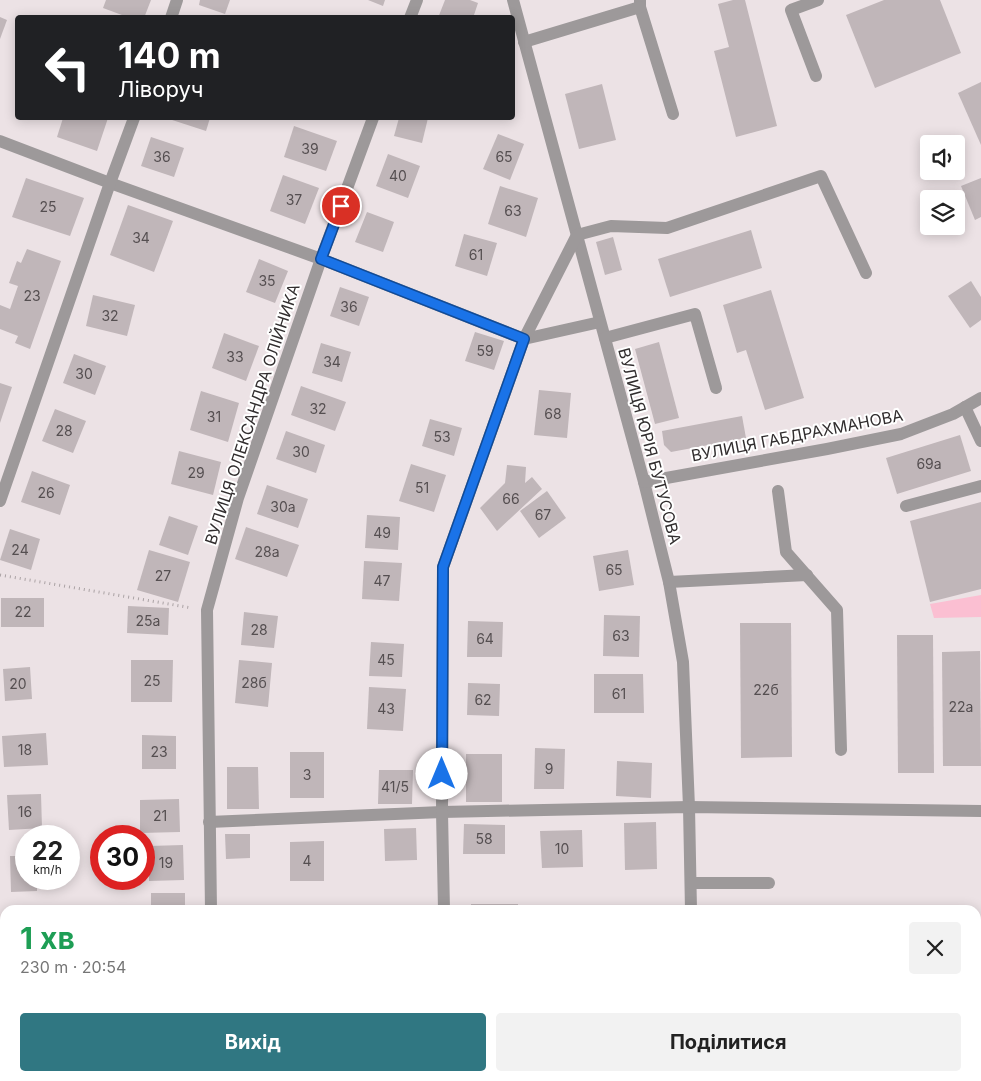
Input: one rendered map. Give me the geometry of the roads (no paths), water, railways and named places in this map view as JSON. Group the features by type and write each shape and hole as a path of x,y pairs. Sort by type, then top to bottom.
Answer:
{"street":[{"path":"172,15 177,0"},
{"path":"411,15 417,0"},
{"name":"ВУЛИЦЯ ЮРІЯ БУТУСОВА","path":"513,0 644,482 669,582 683,662 691,905"},
{"path":"816,76 791,10 818,0"},
{"path":"524,42 640,4 672,114"},
{"path":"0,501 133,120"},
{"name":"ВУЛИЦЯ ОЛЕКСАНДРА ОЛІЙНИКА","path":"211,905 207,610 238,498 321,259 372,120"},
{"path":"0,140 110,183 321,259 524,339 600,322"},
{"path":"444,905 442,812 443,567 524,339 577,235 610,226 667,228 821,176 866,273"},
{"path":"605,338 695,314 716,388"},
{"name":"ВУЛИЦЯ ГАБДРАХМАНОВА","path":"644,482 901,434 952,414 981,398"},
{"path":"965,407 981,441"},
{"path":"906,506 981,486"},
{"path":"778,491 786,552 838,610 841,750"},
{"path":"669,582 807,575"},
{"path":"209,822 442,812 689,807 981,811"},
{"path":"690,883 769,883"}]}
